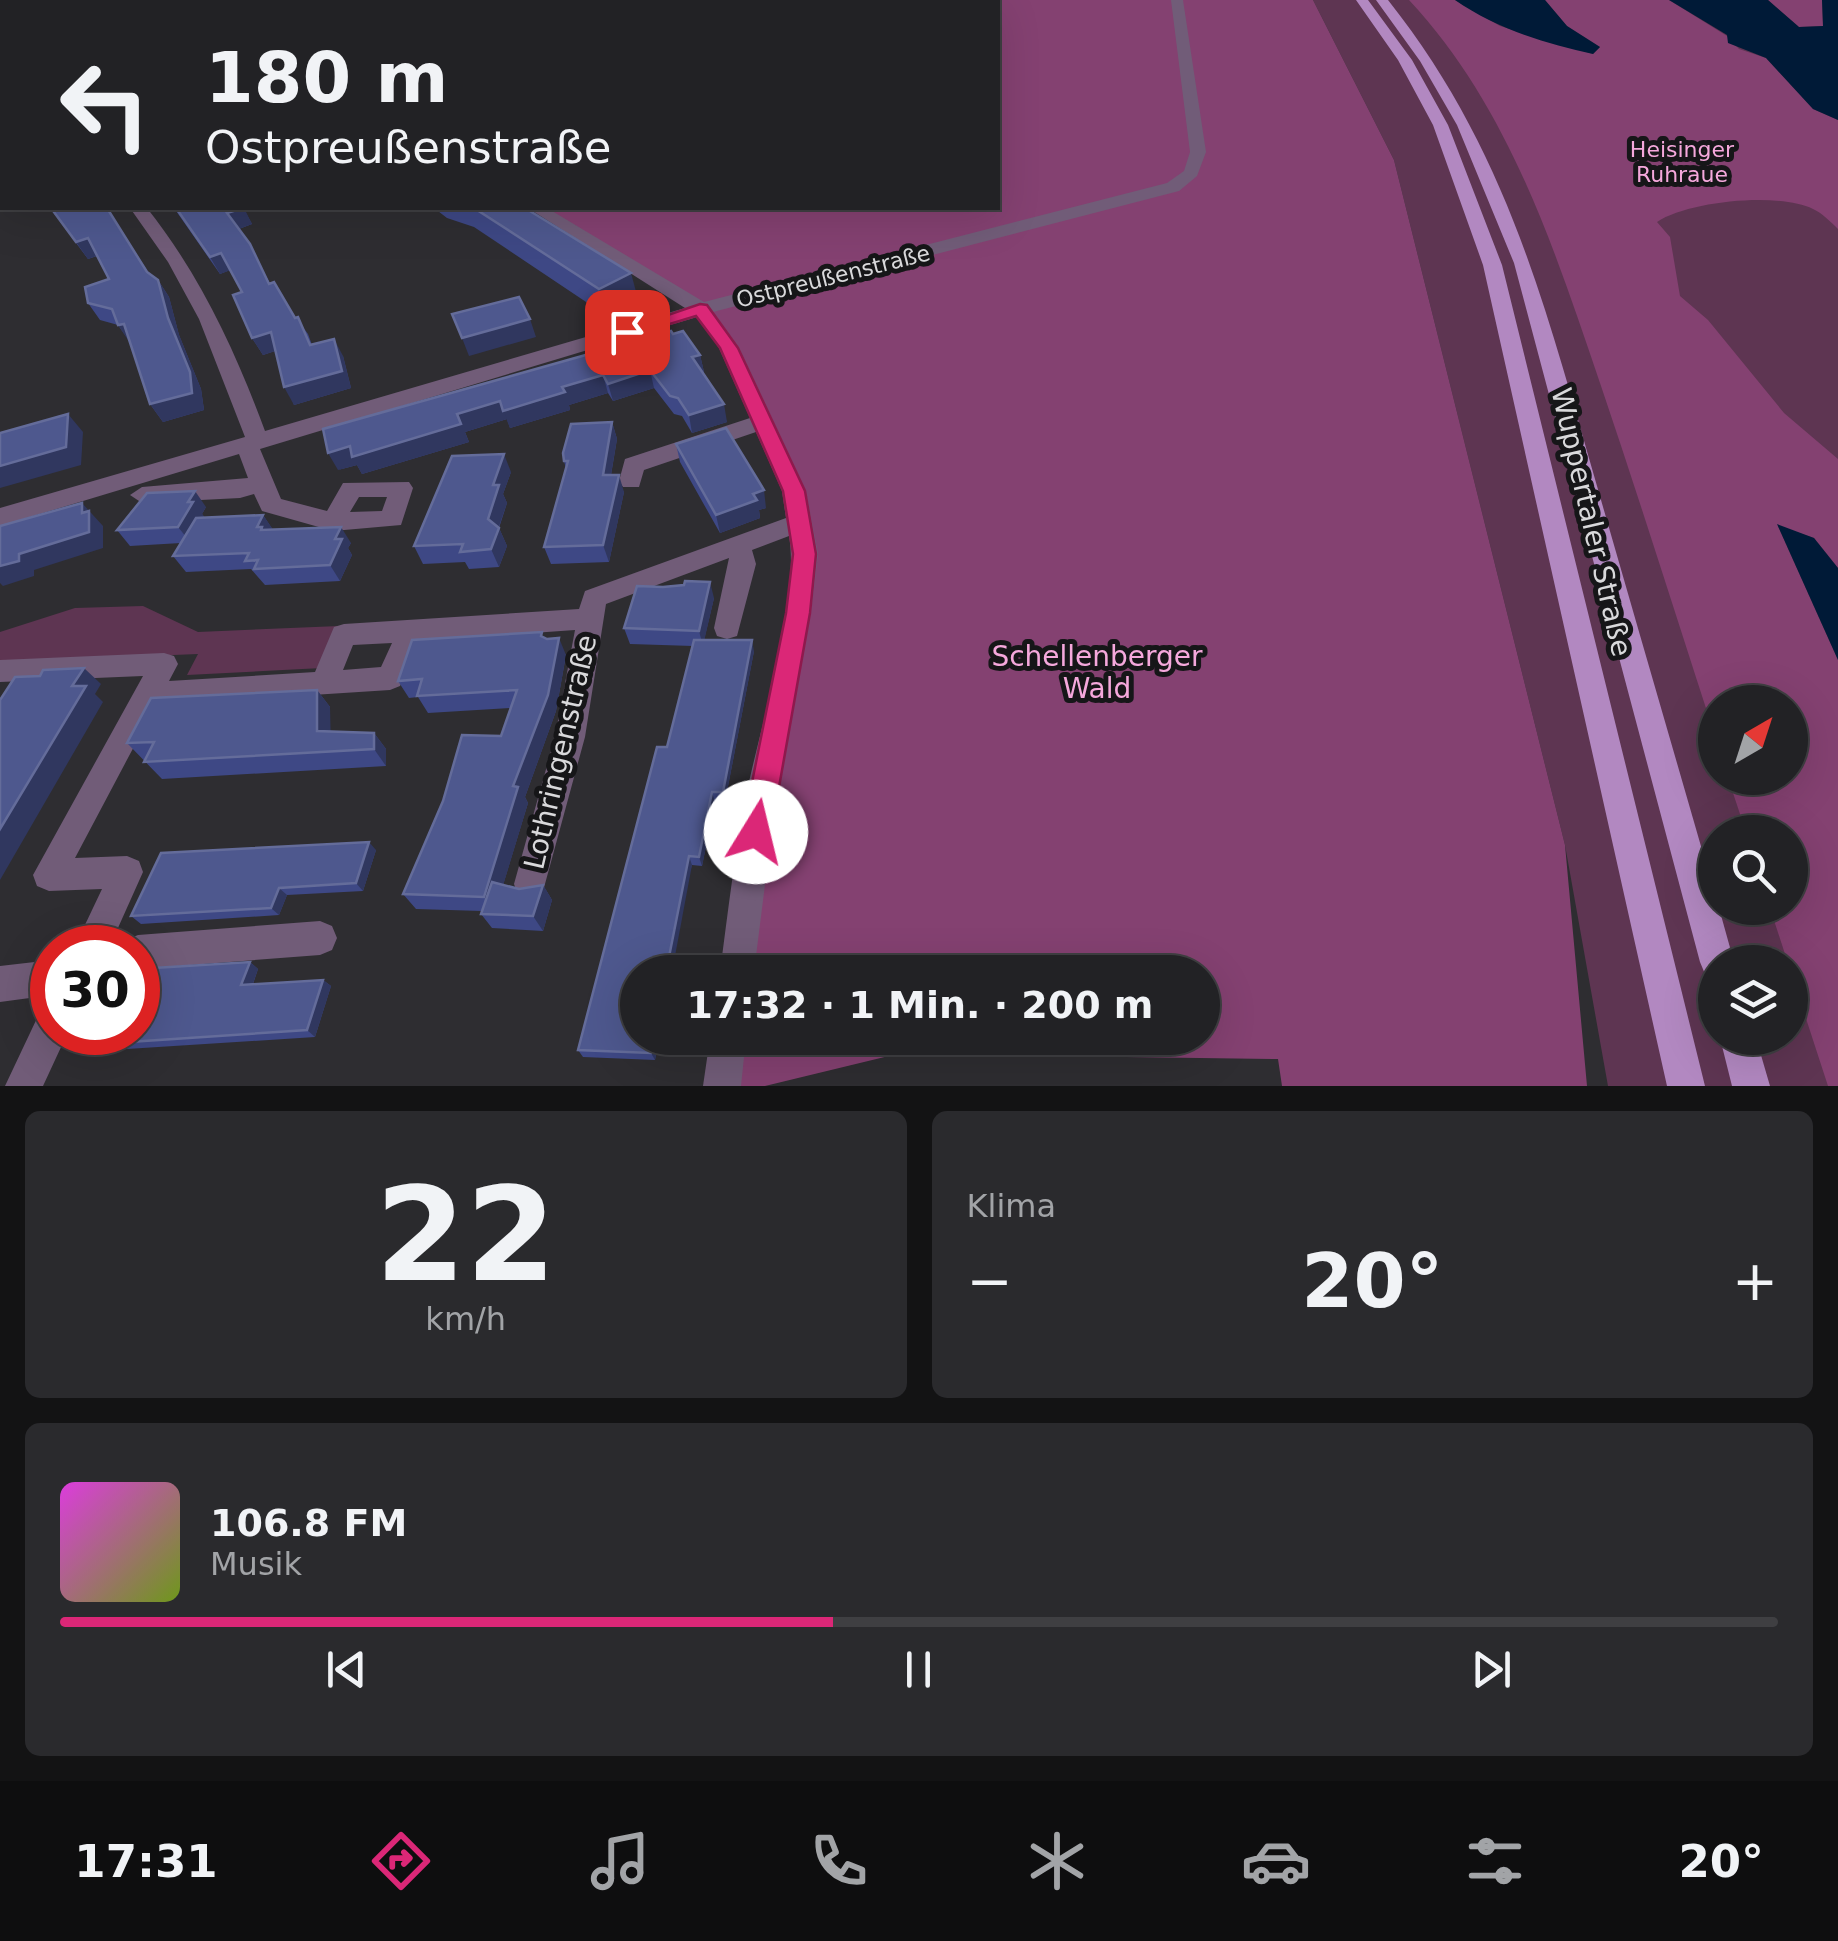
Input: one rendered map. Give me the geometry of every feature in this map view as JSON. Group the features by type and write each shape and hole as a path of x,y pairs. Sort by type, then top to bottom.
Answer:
{"main road":[{"name":"Wuppertaler Straße","path":"1362,0 1422,86 1480,226 1531,426 1686,1086"},
{"name":"Wuppertaler Straße","path":"1382,0 1421,48 1464,118 1518,246 1712,945"},
{"path":"1743,1055 1751,1086"}],"street":[{"name":"Ostpreußenstraße","path":"0,517 700,309 1143,197 1184,180 1196,165 1198,152 1177,0"},
{"path":"139,210 191,280 228,355 271,504 332,522"},
{"path":"539,210 700,309 719,330 794,491 805,554 798,613 761,797 739,955"},
{"path":"631,481 633,465 764,421"},
{"path":"142,495 240,490 262,482"},
{"name":"Lothringenstraße","path":"530,884 570,737 594,598 801,522"},
{"path":"727,628 743,564 738,545"},
{"name":"Lothringenstraße","path":"324,683 344,635 590,619"},
{"path":"148,694 390,678 410,631"},
{"path":"0,672 164,664 48,875 127,872 102,925"},
{"path":"160,950 320,938"},
{"path":"0,984 30,981"},
{"path":"24,1086 39,1055"},
{"path":"722,1086 726,1055"}],"green space":[{"name":"Schellenberger Wald","path":"1000,0 1313,0 1394,160 1565,845 1587,1086 1282,1086 1278,1059 973,1055 1220,1055 1220,955 747,955 764,801 809,556 721,328 576,226 546,210 1000,210"},
{"path":"1313,0 1838,0 1838,1086 1608,1086 1565,845 1394,160"},
{"name":"Heisinger Ruhraue","path":"1409,0 1455,0 1500,26 1593,54 1600,47 1567,26 1545,0 1669,0 1727,36 1739,49 1766,58 1813,109 1838,120 1838,229 1813,209 1757,200 1711,204 1657,222 1670,237 1680,296 1708,320 1784,413 1838,459 1838,568 1814,538 1778,526 1838,660 1838,1086 1828,1086 1808,1025 1808,945 1782,945 1776,925 1808,925 1808,815 1740,815 1734,795 1808,795 1808,685 1698,685 1615,427 1546,231 1501,133 1444,42"},
{"path":"1768,0 1822,0 1823,26 1799,27"},
{"path":"143,606 198,632 339,626 322,668 187,675 198,654 0,662 0,632 75,608"},
{"name":"Schellenberger Wald","path":"736,1055 893,1055 765,1086 732,1086"}],"water":[{"path":"1455,0 1545,0 1567,26 1600,47 1593,54 1539,40 1487,19"},
{"path":"1669,0 1768,0 1799,27 1823,26 1822,0 1838,0 1838,120 1813,109 1766,58 1728,43 1727,35"},
{"path":"1777,524 1814,538 1838,568 1838,660"}],"building":[{"path":"52,210 108,210 147,272 158,280 168,318 190,372 192,393 150,404 124,324 118,325 112,309 88,303 85,287 109,279 88,238 76,242"},
{"path":"177,210 237,210 227,213 250,244 269,284 274,282 295,318 298,317 310,345 334,339 342,371 284,387 271,332 252,338 233,295 242,292 221,253 210,257"},
{"path":"477,210 528,210 631,273 599,289"},
{"path":"519,297 530,319 462,338 452,314"},
{"path":"671,331 683,331 700,355 692,357 724,404 689,415 650,370 608,384 603,375 562,387 565,392 503,411 500,401 457,414 461,424 352,457 350,446 328,453 323,429"},
{"path":"68,414 66,447 0,466 0,433"},
{"path":"612,422 603,475 619,475 603,545 544,547 568,461 564,461 563,453 571,424"},
{"path":"726,428 764,490 753,494 757,500 716,515 676,444"},
{"path":"504,454 493,485 499,485 488,519 499,528 491,549 460,552 463,544 414,546 452,456"},
{"path":"195,491 178,527 117,530 147,493"},
{"path":"82,503 82,513 89,511 89,532 19,554 19,561 0,566 0,526"},
{"path":"263,515 257,527 261,530 341,527 335,539 342,539 330,565 254,569 258,560 245,561 249,553 173,556 196,518"},
{"path":"685,581 710,582 699,631 624,628 637,586 684,585"},
{"path":"542,632 541,636 547,639 559,638 548,695 513,786 518,787 484,897 403,894 443,801 462,735 501,736 517,690 417,696 422,679 398,681 412,640"},
{"path":"694,640 752,640 723,792 712,792 699,857 689,856 669,955 620,955 620,1052 578,1050 657,747 667,747"},
{"path":"84,668 72,686 86,686 0,829 0,700 15,677 40,676 43,670"},
{"path":"317,690 317,731 374,733 374,749 144,762 154,742 127,743 151,698"},
{"path":"369,842 356,883 279,888 271,908 131,916 161,853"},
{"path":"492,882 519,889 543,885 533,916 481,914"},
{"path":"250,962 241,985 323,980 307,1030 160,1040 160,968"}],"route":[{"path":"627,332 700,309 729,348 794,491 805,554 798,613 756,832"}]}
